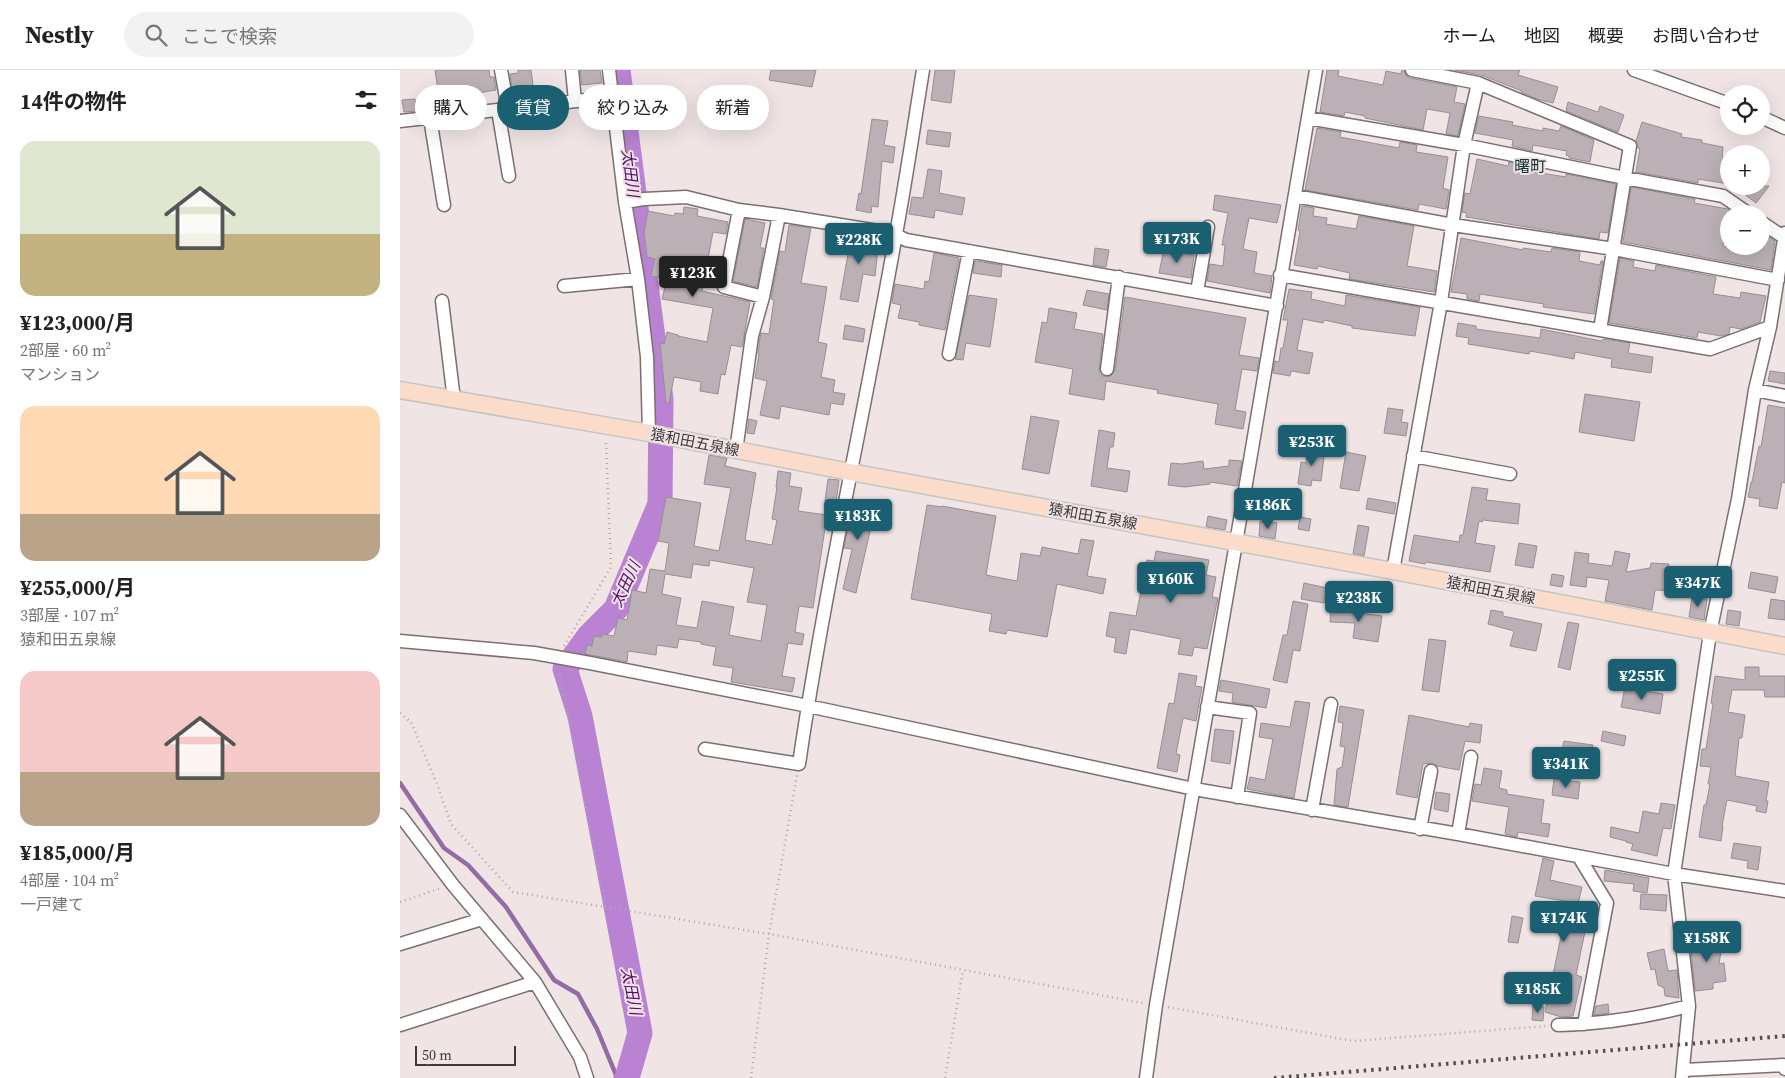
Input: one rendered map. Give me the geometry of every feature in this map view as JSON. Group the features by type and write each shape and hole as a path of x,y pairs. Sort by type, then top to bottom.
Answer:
{"main road":[{"name":"猿和田五泉線","path":"400,390 649,433 736,451 1393,571 1785,646"}],"street":[{"path":"501,70 502,85"},
{"path":"572,70 575,101"},
{"path":"609,70 611,85"},
{"path":"705,748 800,764 808,706 850,472 896,235 923,70"},
{"path":"1146,1078 1156,1005 1316,70"},
{"path":"1412,70 1478,83 1630,146 1600,330"},
{"path":"1634,70 1720,101"},
{"path":"1393,571 1441,302 1464,145 1478,83"},
{"path":"569,102 579,101"},
{"path":"1308,118 1464,145 1723,196 1736,205"},
{"path":"400,122 415,120"},
{"path":"1770,121 1785,128"},
{"path":"432,130 444,205"},
{"path":"505,130 509,176"},
{"path":"616,130 625,202 638,279 646,358 649,433"},
{"path":"1294,196 1453,225 1614,249 1778,280"},
{"path":"625,202 686,197 739,210 896,235 906,240 1276,306"},
{"path":"739,210 724,287 764,297"},
{"path":"736,451 752,336 764,297 779,215"},
{"path":"1196,292 1208,227"},
{"path":"1770,228 1784,238"},
{"path":"1785,233 1770,327 1755,390 1738,498 1710,633 1674,874 1689,1006 1683,1074 1783,1065 1785,1069"},
{"path":"949,354 970,251"},
{"path":"1280,275 1710,349 1770,327"},
{"path":"1107,369 1119,277"},
{"path":"564,286 638,279"},
{"path":"442,301 454,400"},
{"path":"1755,390 1785,396"},
{"path":"1413,456 1510,474"},
{"path":"1762,642 1785,637"},
{"path":"400,641 534,653 560,662 582,662 808,706 1194,790 1458,834 1674,874 1785,890"},
{"path":"1762,642 1785,655"},
{"path":"1312,810 1331,704"},
{"path":"1207,707 1250,713 1237,797"},
{"path":"1458,834 1471,758"},
{"path":"1420,829 1431,771"},
{"path":"400,815 453,884 535,982 580,1057 587,1078"},
{"path":"1579,857 1607,903 1584,1024"},
{"path":"400,944 482,919"},
{"path":"400,1025 535,982"},
{"path":"1558,1025 1584,1024 1666,1012 1689,1006"}],"path":[{"path":"605,907 560,662 611,567 606,426"},
{"path":"400,713 412,722 437,784 450,824 512,892 769,934 1353,1041 1558,1025"},
{"path":"751,1078 769,934 800,764"},
{"path":"400,902 453,884"},
{"path":"945,1078 963,970"}],"building":[{"path":"435,70 489,70 490,77 494,77 496,90 487,92 487,85 437,85"},
{"path":"518,70 531,70 533,85 512,85 510,74 518,73"},
{"path":"580,70 600,70 602,83 582,85"},
{"path":"771,70 816,70 812,87 769,80"},
{"path":"935,70 955,70 951,103 931,100"},
{"path":"1327,70 1339,70 1338,76 1383,85 1386,71 1401,74 1402,70 1404,70 1406,76 1410,78 1457,87 1454,102 1465,104 1458,136 1446,134 1450,113 1427,109 1423,130 1345,112 1344,116 1320,112"},
{"path":"1454,70 1520,70 1518,75 1558,87 1553,103 1537,99 1481,75"},
{"path":"415,99 415,111 404,112 402,100"},
{"path":"1568,102 1598,112 1600,106 1624,115 1618,132 1566,111"},
{"path":"1479,116 1513,122 1512,125 1543,131 1543,128 1559,131 1561,126 1594,140 1590,162 1569,158 1566,155 1567,151 1533,145 1532,151 1512,146 1513,140 1475,133"},
{"path":"872,119 888,121 884,145 895,147 893,163 882,161 878,207 872,206 871,213 856,210 859,193 861,194"},
{"path":"1642,122 1682,134 1681,137 1702,140 1702,143 1720,146 1720,183 1698,179 1698,183 1636,172 1640,148 1638,148 1636,141"},
{"path":"1317,128 1341,132 1340,137 1399,148 1400,142 1417,145 1416,152 1448,157 1443,188 1449,190 1446,209 1419,204 1418,210 1305,190"},
{"path":"928,130 951,133 949,147 926,144"},
{"path":"1477,159 1508,166 1509,162 1529,167 1528,171 1566,177 1566,174 1616,184 1608,233 1600,232 1599,239 1466,217 1467,213 1462,212 1465,193 1470,194"},
{"path":"928,169 942,171 939,193 965,198 962,215 935,210 934,218 909,214 912,197 923,198"},
{"path":"1631,187 1695,199 1694,203 1720,208 1720,255 1770,255 1770,238 1775,241 1771,270 1623,242"},
{"path":"1215,195 1281,205 1277,223 1249,218 1243,249 1257,252 1254,273 1272,276 1270,293 1207,281 1210,264 1223,266 1225,245 1222,245 1228,213 1213,210"},
{"path":"1746,195 1762,195 1756,203"},
{"path":"1302,206 1314,208 1313,216 1327,218 1326,224 1356,229 1359,216 1414,226 1407,266 1437,271 1434,292 1349,279 1350,273 1318,266 1317,269 1294,265"},
{"path":"684,207 698,209 697,216 728,222 726,234 713,232 702,291 750,302 742,347 731,345 725,375 721,374 718,394 700,391 701,382 674,377 669,403 666,403 660,343 664,344 667,332 707,342 713,308 662,299 667,279 651,276 655,259 647,257 644,232 648,211 674,216 675,213 683,214"},
{"path":"745,219 765,223 760,248 764,248 757,287 733,281"},
{"path":"789,225 811,228 801,283 827,287 818,342 827,344 821,377 835,380 833,392 845,394 843,405 831,403 829,415 781,406 779,419 760,415 767,381 755,378 761,333 769,334 774,300 771,299 780,251 785,252"},
{"path":"850,235 879,239 875,276 863,274 858,302 840,299"},
{"path":"1461,238 1523,250 1523,248 1551,252 1552,248 1580,252 1579,261 1600,265 1601,261 1603,261 1594,314 1543,307 1544,304 1480,294 1479,301 1467,299 1467,294 1451,292"},
{"path":"1095,248 1109,250 1106,267 1093,265"},
{"path":"1164,249 1194,255 1191,278 1159,273"},
{"path":"934,253 959,258 945,330 919,325 919,322 898,318 901,305 892,303 895,284 924,289 925,281 929,282"},
{"path":"1620,258 1634,261 1633,267 1655,271 1656,265 1716,277 1713,294 1740,298 1741,292 1766,296 1760,322 1741,329 1730,327 1729,334 1721,336 1698,332 1697,338 1609,323"},
{"path":"975,261 1002,265 1001,277 973,273"},
{"path":"1289,289 1312,292 1311,299 1345,306 1346,295 1420,307 1415,336 1352,328 1352,326 1324,320 1323,323 1303,319 1297,350 1313,353 1309,374 1291,371 1290,376 1273,373 1275,361 1279,362 1281,348 1283,348 1288,320 1283,320"},
{"path":"1087,290 1109,294 1107,310 1083,305"},
{"path":"969,295 997,299 990,347 966,343 963,360 955,359"},
{"path":"1125,297 1246,318 1239,355 1259,358 1257,371 1242,369 1235,410 1246,412 1243,429 1215,424 1218,404 1157,393 1158,390 1106,381 1104,400 1069,394 1073,369 1035,362 1042,322 1047,323 1049,308 1077,313 1074,329 1103,334 1099,372 1102,376 1111,376 1115,370"},
{"path":"1458,323 1476,326 1476,329 1540,338 1541,329 1601,341 1604,339 1630,343 1628,353 1653,357 1651,373 1611,367 1612,359 1575,352 1574,359 1530,351 1529,354 1468,344 1469,338 1456,336"},
{"path":"845,325 865,329 863,342 843,339"},
{"path":"1770,371 1785,373 1785,384 1768,381"},
{"path":"1585,394 1640,402 1634,441 1579,432"},
{"path":"1768,405 1785,408 1785,483 1782,482 1777,509 1759,506 1760,499 1748,497 1759,446 1761,447"},
{"path":"1388,408 1403,410 1401,422 1408,423 1406,436 1384,433"},
{"path":"1031,416 1059,421 1049,474 1022,469"},
{"path":"749,419 757,421 754,434 747,433"},
{"path":"1099,430 1115,433 1113,447 1110,447 1107,468 1130,471 1127,492 1091,486"},
{"path":"1308,447 1325,449 1321,481 1312,480 1311,486 1298,484 1301,462 1306,463"},
{"path":"1346,452 1366,456 1359,491 1340,488"},
{"path":"709,455 727,458 725,466 756,473 745,540 772,545 777,520 772,519 778,471 791,473 789,486 802,488 798,511 827,515 813,608 799,606 795,632 804,634 802,645 788,643 782,676 795,678 792,692 731,682 733,668 713,665 716,647 701,644 701,642 679,639 677,648 657,645 656,655 628,651 627,662 585,654 587,645 592,646 594,636 602,637 602,634 614,636 618,618 627,620 632,590 646,593 650,569 665,571 669,543 658,541 666,497 701,503 694,546 719,551 731,488 704,484","holes":["710,560 754,568 747,602 767,605 761,641 729,635 734,607 702,601 697,628 676,625 681,598 662,594 665,574 691,578 693,564 709,566"]},
{"path":"1229,460 1242,461 1237,486 1210,482 1210,484 1185,487 1168,485 1171,463 1182,464 1203,461 1204,469 1229,466"},
{"path":"828,479 839,480 836,502 825,501"},
{"path":"1472,487 1488,489 1486,500 1520,504 1518,524 1479,521 1475,543 1495,546 1490,572 1409,561 1414,535 1459,542 1460,535 1463,535"},
{"path":"1368,498 1396,503 1394,514 1366,509"},
{"path":"853,501 876,505 856,593 843,589 852,549 844,548"},
{"path":"927,505 996,516 986,575 1017,581 1021,553 1040,556 1042,547 1078,554 1081,539 1094,541 1087,576 1106,579 1103,594 1057,584 1047,637 1007,630 1006,634 989,631 992,614 911,599"},
{"path":"1208,516 1227,520 1225,530 1206,527"},
{"path":"1300,517 1311,519 1309,531 1298,529"},
{"path":"1260,521 1277,523 1275,539 1259,536"},
{"path":"1358,525 1369,527 1364,556 1353,554"},
{"path":"1519,543 1537,546 1533,568 1515,565"},
{"path":"1156,551 1209,560 1206,575 1216,577 1212,597 1218,598 1207,649 1194,647 1192,656 1178,654 1181,639 1130,629 1126,654 1114,652 1116,638 1106,636 1110,612 1136,616 1147,560 1154,561"},
{"path":"1615,551 1630,554 1626,572 1650,568 1651,563 1669,564 1668,570 1681,571 1680,591 1655,590 1652,610 1605,601 1609,580 1587,577 1586,587 1570,585 1575,552 1589,554 1588,563 1612,566"},
{"path":"1751,572 1778,577 1775,593 1748,588"},
{"path":"1552,574 1564,576 1562,587 1550,585"},
{"path":"1304,583 1327,588 1324,603 1301,599"},
{"path":"1692,597 1707,599 1704,620 1689,617"},
{"path":"1771,599 1785,601 1785,620 1768,618"},
{"path":"1293,601 1308,604 1300,651 1293,650 1287,683 1273,680 1283,635 1287,635"},
{"path":"1331,608 1354,609 1353,612 1382,616 1378,642 1353,638 1355,623 1330,622"},
{"path":"1491,610 1503,612 1503,616 1542,624 1536,651 1510,646 1514,631 1488,624"},
{"path":"1728,610 1741,612 1739,626 1726,624"},
{"path":"1568,622 1579,624 1570,670 1558,667"},
{"path":"1429,639 1446,641 1439,692 1422,690"},
{"path":"1745,667 1759,667 1759,676 1785,676 1785,697 1765,697 1764,690 1732,690 1728,712 1745,715 1742,738 1739,738 1735,776 1769,782 1766,813 1756,811 1757,806 1727,800 1721,841 1699,837 1704,805 1706,805 1710,784 1708,784 1711,767 1700,766 1702,749 1706,749 1715,676 1745,680"},
{"path":"1179,673 1197,676 1195,686 1202,687 1196,721 1183,718 1176,754 1180,755 1177,772 1157,768 1169,703 1174,704"},
{"path":"1221,680 1270,689 1266,708 1232,702 1233,693 1219,691"},
{"path":"1625,687 1663,694 1660,714 1621,707"},
{"path":"1295,701 1310,703 1294,798 1247,789 1250,777 1265,780 1273,739 1259,737 1261,723 1290,727"},
{"path":"1340,706 1364,710 1348,807 1334,805 1337,769 1342,767 1345,747 1340,746 1343,723 1338,722"},
{"path":"1409,715 1469,727 1470,723 1482,725 1480,743 1465,741 1459,770 1437,766 1432,763 1423,764 1417,798 1396,794"},
{"path":"1215,729 1234,731 1230,764 1211,761"},
{"path":"1603,731 1626,736 1624,746 1601,741"},
{"path":"1564,741 1593,745 1590,760 1561,755"},
{"path":"1484,768 1502,771 1499,788 1507,790 1507,794 1544,800 1541,823 1550,824 1548,837 1518,832 1517,837 1505,834 1509,807 1472,801 1475,784 1481,785"},
{"path":"1554,779 1580,782 1578,799 1552,795"},
{"path":"1436,792 1450,794 1448,812 1434,809"},
{"path":"1661,803 1675,805 1671,829 1663,828 1657,856 1631,850 1633,844 1610,837 1611,827 1639,833 1643,811 1659,814"},
{"path":"1734,843 1761,847 1758,870 1747,868 1748,861 1731,858"},
{"path":"1543,858 1554,861 1550,880 1582,887 1577,908 1580,908 1579,915 1588,917 1576,975 1582,977 1573,1016 1561,1017 1545,1012 1562,932 1559,932 1565,901 1535,896"},
{"path":"1605,870 1649,878 1647,893 1633,891 1634,884 1604,881"},
{"path":"1641,894 1667,895 1666,911 1640,909"},
{"path":"1512,916 1523,918 1518,943 1508,942"},
{"path":"1710,937 1723,938 1719,964 1724,963 1726,981 1713,983 1713,989 1695,991 1690,940"},
{"path":"1664,949 1668,971 1677,970 1679,998 1665,996 1664,988 1658,985 1655,969 1651,970 1647,953"},
{"path":"1608,1004 1609,1013 1594,1015 1596,1006"},
{"path":"1533,1006 1544,1007 1543,1021 1532,1020"}],"waterway":[{"name":"太田川","path":"618,70 661,399 660,504 616,609 589,636 565,669 580,716 640,1033 627,1078"},
{"path":"400,783 444,848 468,865 506,907 554,980 578,994 597,1029 616,1078"}],"railway":[{"path":"1274,1078 1785,1036"}],"district":[{"name":"曙町","path":"1530,166"}]}
